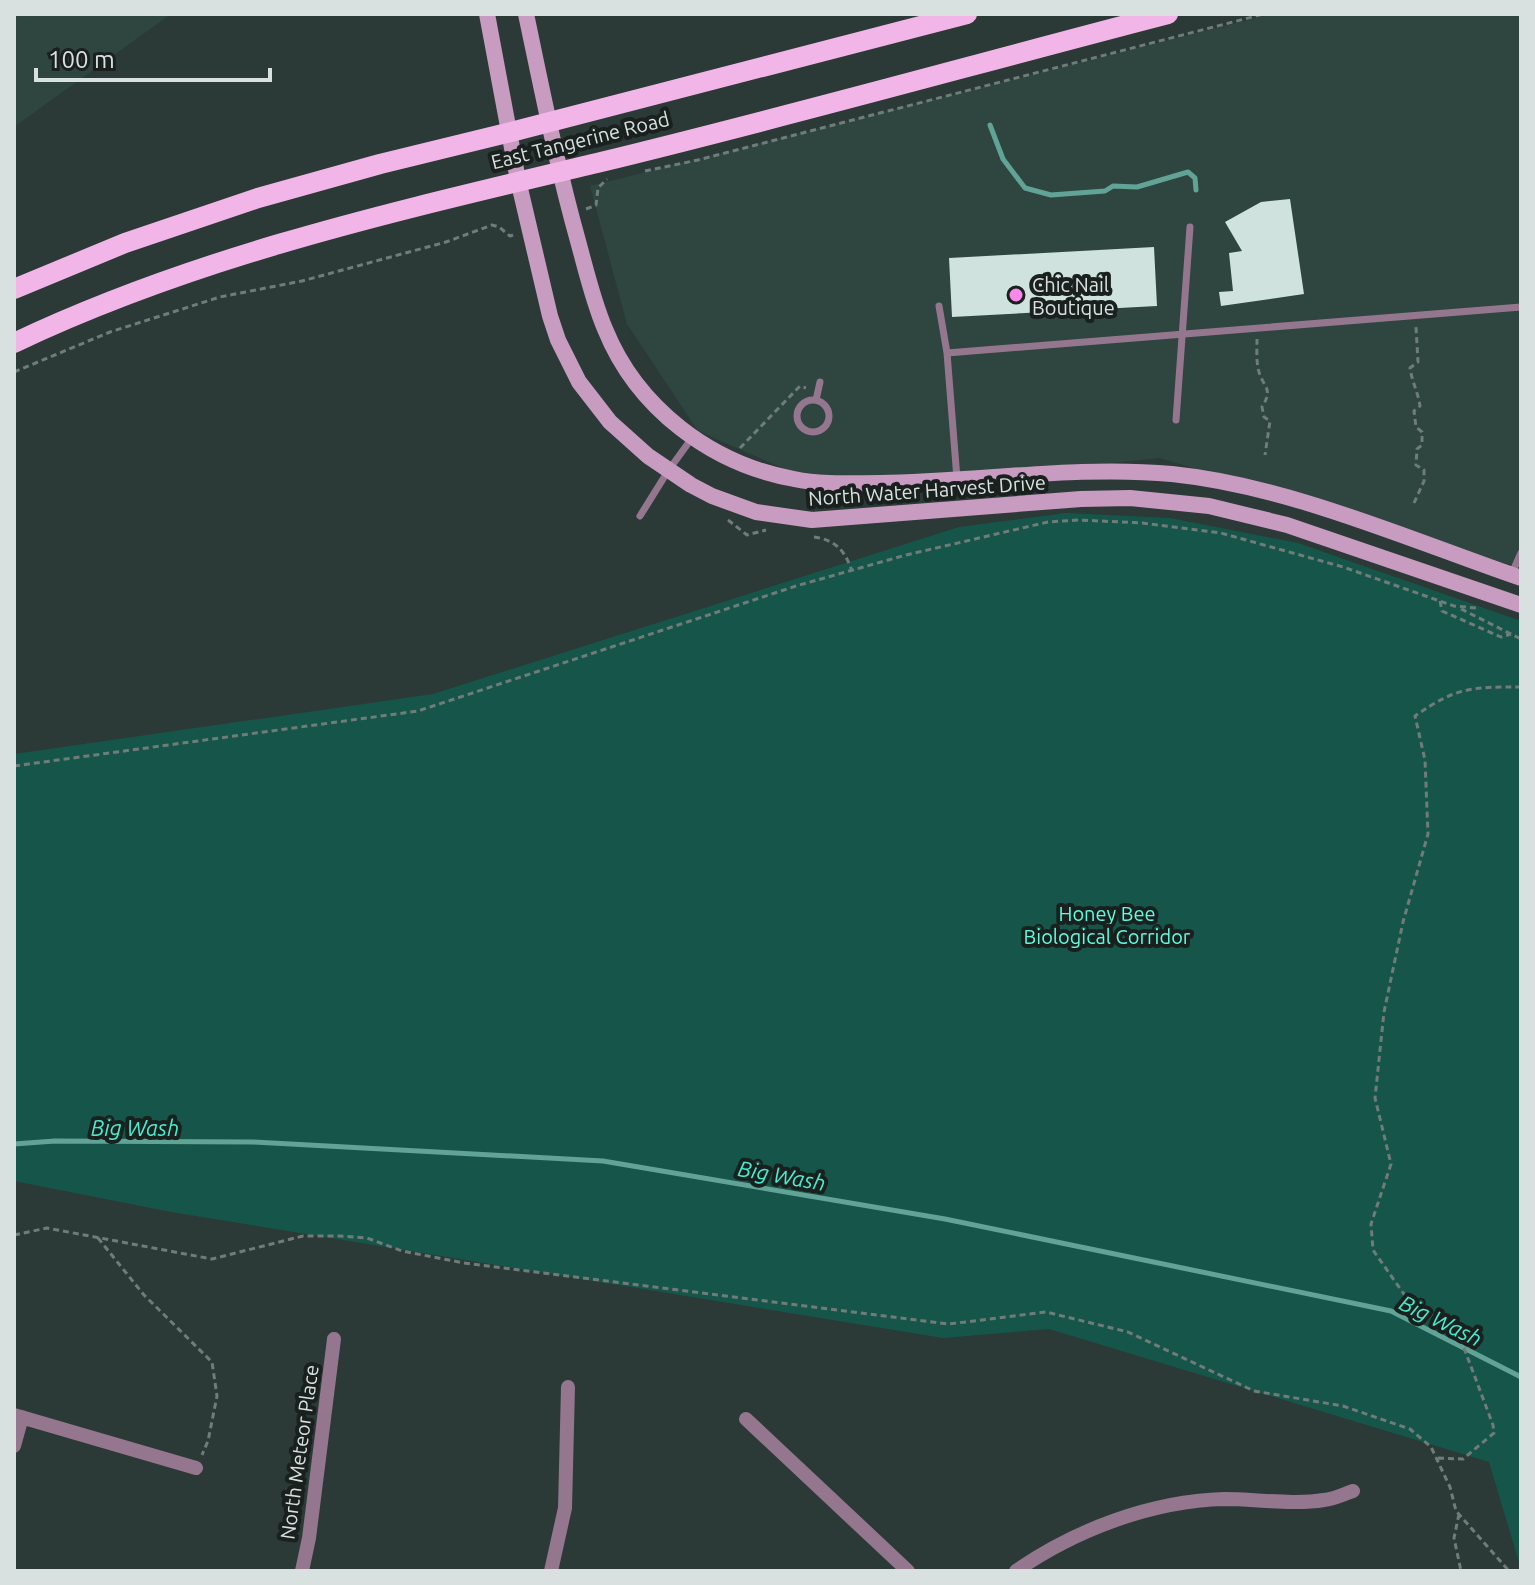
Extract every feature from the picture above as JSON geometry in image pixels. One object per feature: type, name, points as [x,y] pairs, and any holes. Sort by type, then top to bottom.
[{"type":"main road","name":"East Tangerine Road","points":[[14,289],[110,248],[208,213],[380,164],[967,14]]},
{"type":"main road","name":"East Tangerine Road","points":[[14,343],[78,314],[223,260],[402,209],[1168,14]]},
{"type":"street","name":"North Water Harvest Drive","points":[[487,14],[518,180],[558,340],[573,372],[610,422],[668,471],[701,491],[769,514],[812,520],[1081,499],[1130,498],[1209,506],[1287,525],[1521,605]]},
{"type":"street","name":"North Water Harvest Drive","points":[[526,14],[560,171],[595,305],[619,359],[650,401],[692,438],[728,459],[765,473],[805,481],[957,481],[1096,472],[1171,474],[1220,481],[1287,497],[1516,577]]},
{"type":"street","name":"North Meteor Place","points":[[302,1571],[309,1538],[334,1339]]},
{"type":"street","points":[[551,1571],[565,1508],[568,1387]]},
{"type":"street","points":[[14,1446],[18,1416],[196,1468]]},
{"type":"street","points":[[746,1419],[908,1571]]},
{"type":"street","points":[[1016,1571],[1097,1526],[1168,1506],[1221,1499],[1322,1501],[1353,1491]]},
{"type":"lane","points":[[1176,420],[1190,227]]},
{"type":"lane","points":[[939,306],[947,353],[957,481]]},
{"type":"lane","points":[[947,353],[1521,307]]},
{"type":"lane","points":[[818,391],[830,416],[824,429],[809,433],[798,424],[798,409],[818,391]]},
{"type":"lane","points":[[640,516],[692,438]]},
{"type":"lane","points":[[1516,577],[1521,553]]},
{"type":"path","points":[[638,172],[698,160],[1264,14]]},
{"type":"path","points":[[571,215],[596,205],[598,188],[612,176]]},
{"type":"path","points":[[14,372],[110,332],[236,293],[302,281],[446,242],[492,225],[510,236],[529,229]]},
{"type":"path","points":[[1414,503],[1424,481],[1424,470],[1416,465],[1422,432],[1416,427],[1414,411],[1420,406],[1410,368],[1418,362],[1416,316]]},
{"type":"path","points":[[1256,328],[1259,374],[1267,384],[1268,398],[1262,407],[1264,417],[1270,421],[1265,455]]},
{"type":"path","points":[[728,459],[800,386],[818,391]]},
{"type":"path","points":[[14,766],[418,711],[796,586],[990,534],[1048,522],[1126,522],[1221,533],[1343,567],[1457,607],[1521,639]]},
{"type":"path","points":[[1440,601],[1442,611],[1501,637],[1511,634]]},
{"type":"path","points":[[1457,607],[1484,609]]},
{"type":"path","points":[[1436,1458],[1463,1459],[1494,1433],[1455,1324],[1413,1307],[1373,1250],[1371,1224],[1391,1164],[1375,1098],[1384,1012],[1403,922],[1428,834],[1425,760],[1415,716],[1438,700],[1473,687],[1521,687]]},
{"type":"path","points":[[14,1235],[47,1228],[212,1259],[303,1236],[367,1238],[402,1251],[464,1263],[949,1324],[1046,1312],[1128,1332],[1254,1391],[1343,1406],[1410,1429],[1431,1447],[1459,1514],[1509,1571]]},
{"type":"path","points":[[98,1238],[144,1295],[212,1362],[217,1396],[208,1441],[196,1468]]},
{"type":"path","points":[[1459,1514],[1454,1538],[1461,1571]]},
{"type":"shaded area","points":[[14,14],[171,14],[14,127]]},
{"type":"shaded area","points":[[1272,14],[1521,14],[1521,568],[1160,458],[955,479],[796,474],[698,431],[627,324],[590,186]]},
{"type":"green space","name":"Honey Bee Biological Corridor","points":[[1066,513],[1170,518],[1298,543],[1521,621],[1521,1569],[1489,1462],[1049,1329],[943,1338],[171,1212],[14,1181],[14,754],[433,694],[959,527]]},
{"type":"building","points":[[1290,199],[1304,294],[1221,306],[1219,292],[1233,291],[1229,253],[1242,251],[1225,222],[1261,202]]},
{"type":"building","points":[[1154,247],[1157,306],[952,317],[949,258]]},
{"type":"waterway","points":[[990,125],[1003,159],[1025,188],[1051,195],[1105,191],[1113,186],[1137,187],[1188,172],[1195,178],[1196,190]]},
{"type":"waterway","name":"Big Wash","points":[[14,1144],[55,1141],[253,1142],[603,1161],[945,1219],[1391,1311],[1521,1377]]},
{"type":"place","name":"Chic Nail Boutique","points":[[1016,295]]}]
